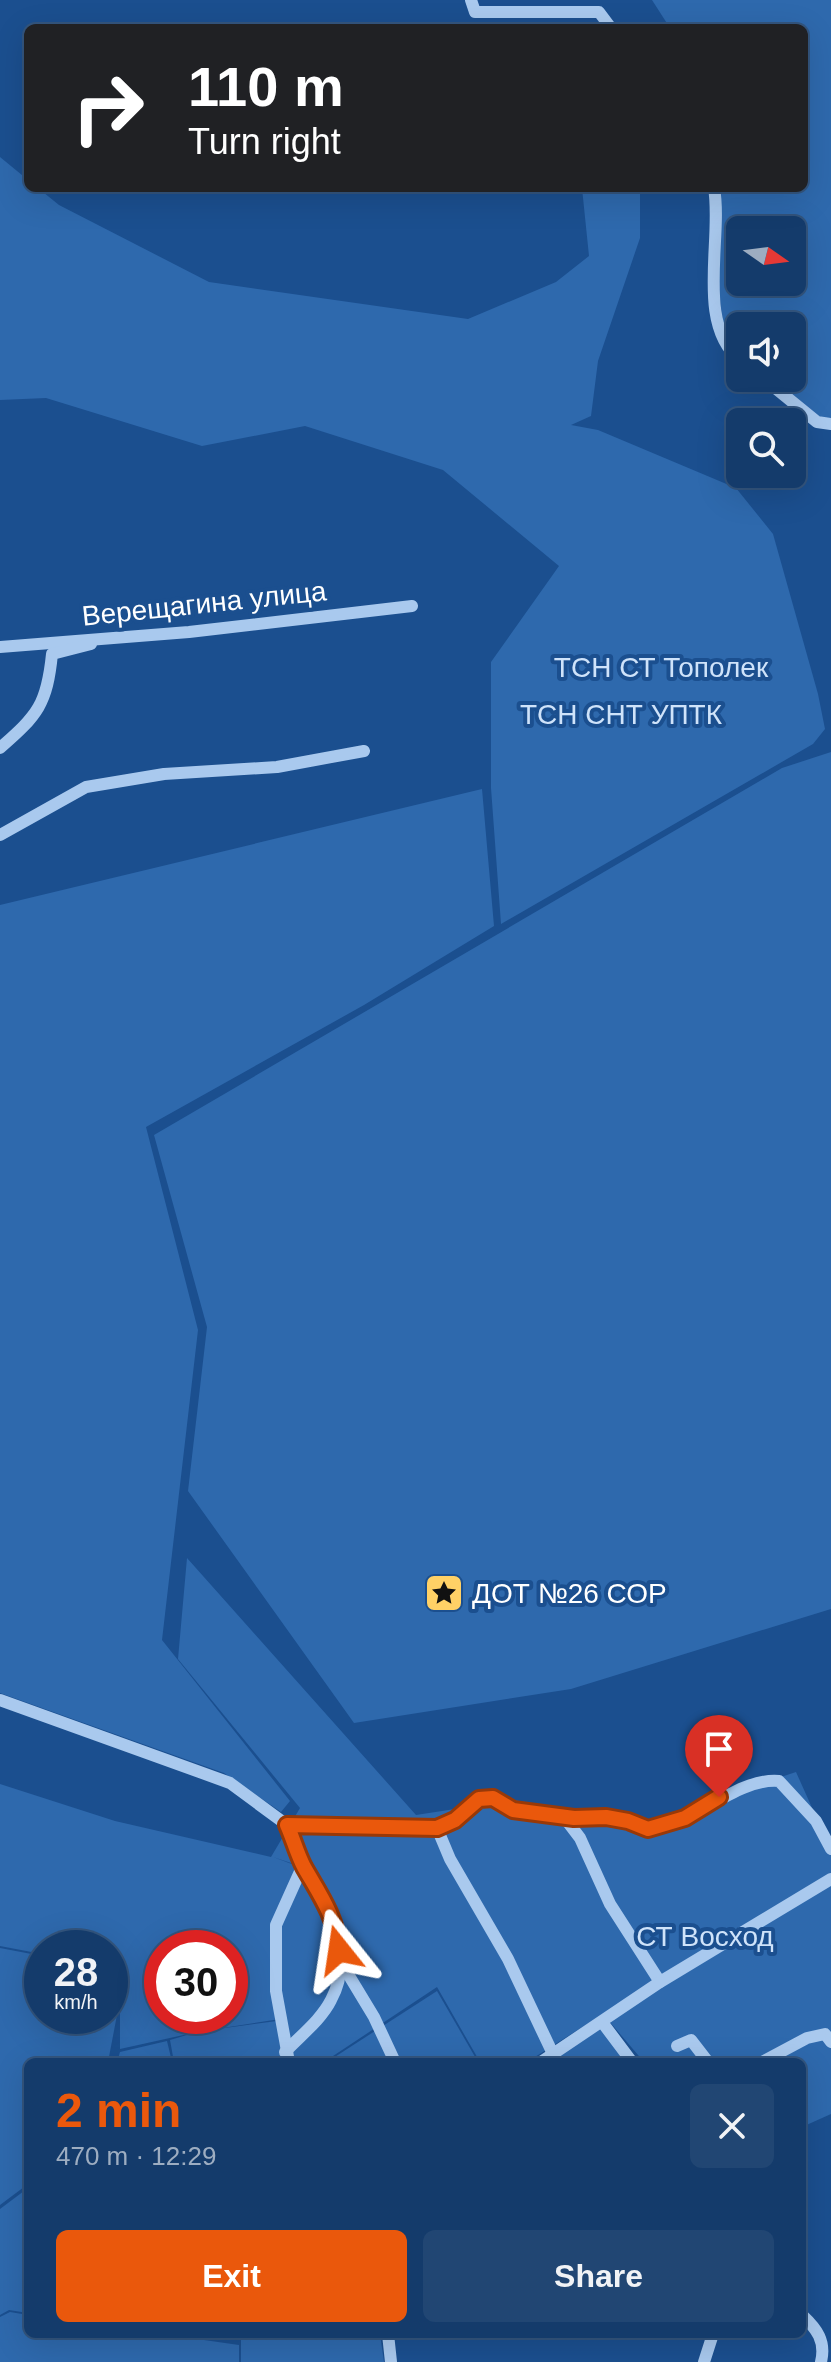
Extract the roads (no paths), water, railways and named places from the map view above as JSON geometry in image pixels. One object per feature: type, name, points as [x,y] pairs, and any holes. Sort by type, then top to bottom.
[{"type":"street","points":[[471,0],[475,12],[595,6],[608,24]]},
{"type":"street","points":[[714,192],[714,294],[717,321],[726,344]]},
{"type":"street","points":[[780,392],[817,422],[831,424]]},
{"type":"street","name":"Верещагина улица","points":[[0,647],[412,606]]},
{"type":"street","points":[[0,748],[42,704],[52,654],[127,636]]},
{"type":"street","points":[[0,835],[86,787],[164,774],[277,767],[364,751]]},
{"type":"street","points":[[0,1700],[230,1783],[287,1825],[303,1865],[322,1894],[337,1930],[342,1970],[333,1999],[287,2057]]},
{"type":"street","points":[[287,1825],[437,1828],[455,1820],[479,1799],[493,1798],[513,1810],[564,1817],[606,1817],[648,1829],[685,1818],[719,1797],[765,1779],[779,1781],[816,1821],[831,1849]]},
{"type":"street","points":[[564,1817],[580,1838],[610,1904],[660,1982]]},
{"type":"street","points":[[437,1828],[450,1859],[508,1959],[553,2054]]},
{"type":"street","points":[[287,2057],[276,1991],[276,1925],[303,1865]]},
{"type":"street","points":[[547,2058],[660,1982],[831,1879]]},
{"type":"street","points":[[342,1970],[348,1974],[374,2017],[393,2058]]},
{"type":"street","points":[[602,2022],[629,2058]]},
{"type":"street","points":[[770,2058],[807,2038],[825,2034],[831,2042]]},
{"type":"street","points":[[677,2046],[691,2040],[705,2058]]},
{"type":"street","points":[[806,2318],[818,2329],[823,2350],[821,2362]]},
{"type":"street","points":[[388,2338],[391,2362]]},
{"type":"street","points":[[704,2362],[712,2338]]},
{"type":"place","name":"ДОТ №26 СОР","points":[[444,1593]]},
{"type":"park label","name":"ТСН СТ Тополек","points":[[661,667]]},
{"type":"park label","name":"ТСН СНТ УПТК","points":[[621,714]]},
{"type":"park label","name":"СТ Восход","points":[[705,1936]]}]
